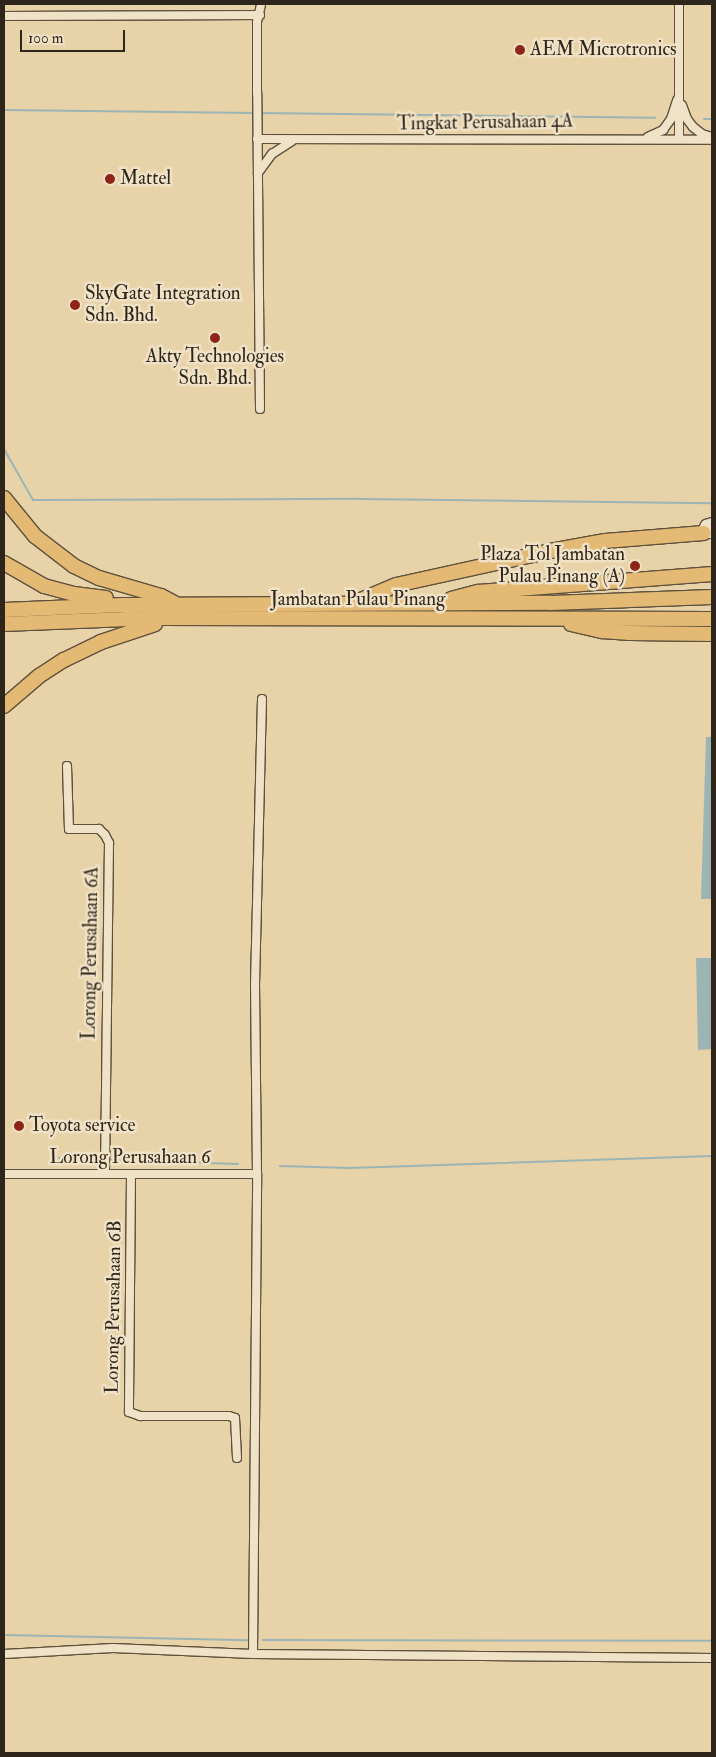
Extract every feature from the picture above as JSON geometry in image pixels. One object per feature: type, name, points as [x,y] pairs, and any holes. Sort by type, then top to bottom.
[{"type":"highway","points":[[5,500],[35,536],[74,566],[99,578],[161,596],[177,604]]},
{"type":"highway","points":[[351,604],[396,585],[550,551],[605,541],[709,530]]},
{"type":"highway","points":[[4,563],[44,586],[85,596],[111,598],[122,605]]},
{"type":"highway","name":"Jambatan Pulau Pinang","points":[[436,605],[478,592],[712,574]]},
{"type":"highway","name":"Jambatan Pulau Pinang","points":[[4,610],[177,604],[436,605],[712,597]]},
{"type":"highway","points":[[4,706],[47,670],[85,649],[126,632],[172,618]]},
{"type":"highway","name":"Jambatan Pulau Pinang","points":[[4,624],[172,618],[712,619]]},
{"type":"highway","points":[[546,618],[602,631],[712,634]]},
{"type":"street","points":[[260,409],[257,22],[261,4]]},
{"type":"street","points":[[679,139],[680,4]]},
{"type":"street","points":[[4,16],[260,14]]},
{"type":"street","points":[[679,93],[687,119],[702,134],[712,138]]},
{"type":"street","points":[[640,139],[653,136],[663,130],[671,119],[679,93]]},
{"type":"street","name":"Tingkat Perusahaan 4A","points":[[257,139],[712,138]]},
{"type":"street","points":[[257,174],[281,146],[291,140],[304,140]]},
{"type":"street","points":[[253,1654],[257,1174],[254,985],[262,699]]},
{"type":"street","name":"Lorong Perusahaan 6A","points":[[67,766],[69,829],[99,829],[109,843],[105,1174]]},
{"type":"street","name":"Lorong Perusahaan 6","points":[[4,1174],[257,1174]]},
{"type":"street","name":"Lorong Perusahaan 6B","points":[[131,1175],[129,1412],[140,1416],[230,1416],[235,1418],[237,1458]]},
{"type":"street","points":[[4,1654],[113,1648],[253,1654],[712,1658]]},
{"type":"water","points":[[706,737],[712,737],[712,899],[701,899]]},
{"type":"water","points":[[696,958],[712,958],[712,1049],[698,1050]]},
{"type":"waterway","points":[[4,110],[254,113]]},
{"type":"waterway","points":[[259,113],[655,118]]},
{"type":"waterway","points":[[704,119],[712,119]]},
{"type":"waterway","points":[[4,449],[33,500],[360,499],[712,503]]},
{"type":"waterway","points":[[280,1166],[350,1168],[712,1156]]},
{"type":"waterway","points":[[59,1158],[97,1160]]},
{"type":"waterway","points":[[111,1160],[238,1164]]},
{"type":"waterway","points":[[4,1635],[249,1640]]},
{"type":"waterway","points":[[263,1640],[712,1641]]},
{"type":"place","name":"AEM Microtronics","points":[[520,50]]},
{"type":"place","name":"Mattel","points":[[110,179]]},
{"type":"place","name":"SkyGate Integration Sdn. Bhd.","points":[[75,305]]},
{"type":"place","name":"Akty Technologies Sdn. Bhd.","points":[[215,338]]},
{"type":"place","name":"Plaza Tol Jambatan Pulau Pinang (A)","points":[[635,566]]},
{"type":"place","name":"Toyota service","points":[[19,1126]]}]
